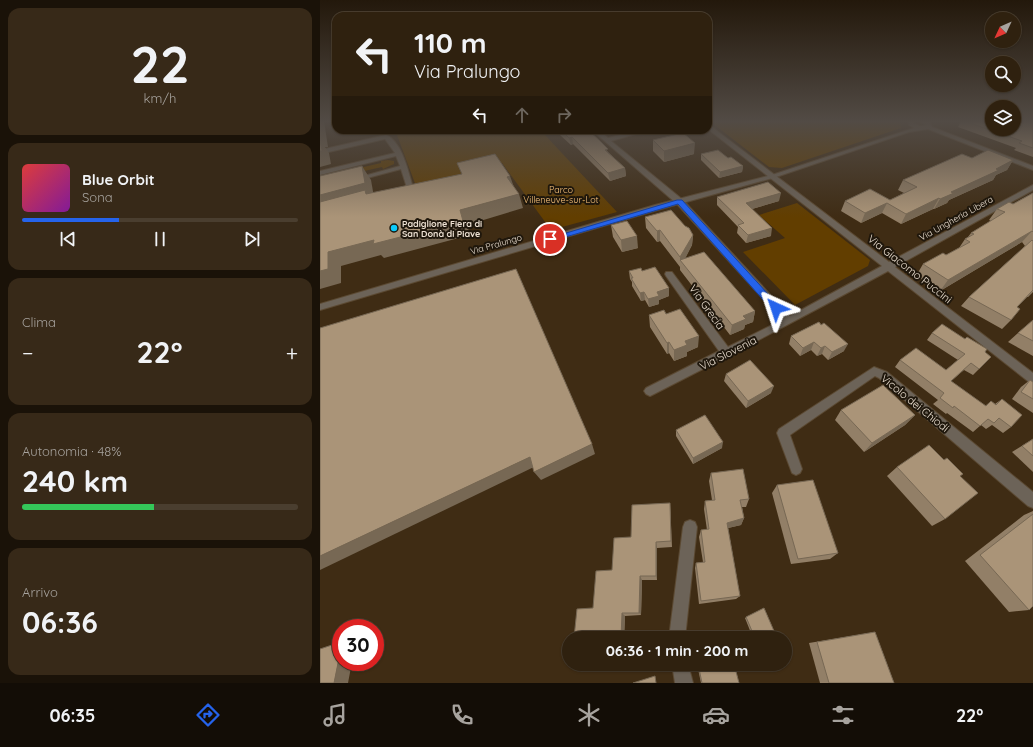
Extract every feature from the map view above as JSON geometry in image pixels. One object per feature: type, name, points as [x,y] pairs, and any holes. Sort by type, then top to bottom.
[{"type":"street","points":[[623,153],[680,202],[789,321]]},
{"type":"street","name":"Via Giacomo Puccini","points":[[743,153],[1033,379]]},
{"type":"street","name":"Via Pralungo","points":[[320,307],[490,256],[774,176],[828,160],[844,153]]},
{"type":"street","points":[[996,153],[1033,168]]},
{"type":"street","points":[[320,173],[398,154],[411,191]]},
{"type":"street","points":[[350,180],[403,167]]},
{"type":"street","name":"Via Ungheria Libera","points":[[889,266],[1033,187]]},
{"type":"street","name":"Via Slovenia","points":[[650,392],[789,321],[889,266]]},
{"type":"street","name":"Via Grecia","points":[[668,274],[726,354]]},
{"type":"street","name":"Vicolo dei Chiodi","points":[[796,469],[783,433],[874,371],[883,375],[1033,501]]},
{"type":"street","points":[[678,631],[690,527]]},
{"type":"street","points":[[681,671],[684,683]]},
{"type":"green space","name":"Parco Villeneuve-sur-Lot","points":[[404,153],[562,153],[617,212],[551,230],[502,163],[416,186]]},
{"type":"green space","points":[[751,153],[827,153],[782,168],[769,167]]},
{"type":"green space","points":[[381,161],[394,161],[394,164],[383,169],[382,167],[320,181],[320,177],[381,163]]},
{"type":"green space","points":[[797,203],[870,260],[868,266],[795,305],[743,252],[785,238],[759,215]]},
{"type":"building","points":[[588,153],[608,153],[625,168],[608,173]]},
{"type":"building","points":[[722,153],[728,158],[731,157],[743,166],[720,172],[701,154]]},
{"type":"building","points":[[982,153],[995,153],[1013,160],[996,169],[999,170],[951,192],[954,193],[940,199],[939,198],[906,214],[887,203],[865,213],[845,201],[870,189],[890,200],[917,187],[903,180],[962,154],[972,158]]},
{"type":"building","points":[[495,154],[510,176],[507,177],[519,194],[460,210],[463,221],[373,244],[374,240],[328,252],[328,269],[320,271],[320,202],[365,190],[366,194],[462,174],[457,163]]},
{"type":"building","points":[[362,166],[365,183],[320,195],[320,176]]},
{"type":"building","points":[[768,182],[781,193],[746,203],[772,228],[748,235],[738,225],[744,223],[717,197]]},
{"type":"building","points":[[1033,193],[1033,232],[1032,231],[948,280],[923,264],[943,253],[946,255],[970,242],[965,239],[974,234],[971,233],[1005,212],[997,209],[1009,202],[1013,204]]},
{"type":"building","points":[[671,210],[685,226],[689,228],[693,235],[680,257],[660,230],[657,231],[645,217]]},
{"type":"building","points":[[627,221],[637,236],[621,240],[611,225]]},
{"type":"building","points":[[1032,240],[1033,290],[1017,307],[1020,309],[1011,320],[969,297]]},
{"type":"building","points":[[704,252],[755,311],[743,316],[746,319],[732,325],[680,260]]},
{"type":"building","points":[[655,267],[669,288],[657,292],[659,296],[648,299],[644,292],[640,293],[631,278],[633,278],[629,271],[641,268],[642,271]]},
{"type":"building","points":[[516,269],[592,444],[534,472],[530,457],[320,556],[320,328]]},
{"type":"building","points":[[680,309],[699,336],[685,341],[687,345],[674,350],[669,342],[667,343],[649,315],[664,310],[666,314]]},
{"type":"building","points":[[1033,320],[1033,341],[1018,333]]},
{"type":"building","points":[[819,322],[821,325],[824,323],[848,344],[832,352],[825,346],[821,348],[814,342],[803,348],[791,336]]},
{"type":"building","points":[[942,324],[965,339],[967,337],[987,349],[985,352],[991,357],[979,369],[971,363],[951,381],[986,406],[991,401],[996,405],[1002,399],[1022,415],[1011,427],[999,418],[994,423],[988,419],[980,426],[954,406],[953,408],[940,398],[944,393],[900,360],[916,348],[946,370],[965,354],[932,333]]},
{"type":"building","points":[[750,360],[774,386],[748,401],[726,374]]},
{"type":"building","points":[[1030,380],[1033,382],[1033,399],[1021,392]]},
{"type":"building","points":[[883,385],[915,415],[872,443],[841,410]]},
{"type":"building","points":[[705,415],[723,442],[693,458],[676,430]]},
{"type":"building","points":[[1033,439],[1033,456],[1022,446]]},
{"type":"building","points":[[929,445],[944,460],[947,458],[963,474],[960,476],[978,493],[945,519],[897,467]]},
{"type":"building","points":[[743,469],[749,499],[740,500],[744,518],[727,523],[740,596],[701,601],[696,563],[705,562],[701,530],[709,529],[705,501],[715,500],[711,473]]},
{"type":"building","points":[[813,480],[838,553],[798,559],[777,485]]},
{"type":"building","points":[[670,503],[671,541],[656,542],[656,576],[640,576],[639,613],[622,613],[621,631],[575,631],[577,609],[593,608],[596,571],[612,570],[614,538],[631,537],[632,505]]},
{"type":"building","points":[[1033,514],[1033,606],[1029,610],[980,555]]},
{"type":"building","points":[[764,608],[774,631],[752,631],[746,617]]},
{"type":"building","points":[[875,632],[894,683],[829,683],[817,642]]},
{"type":"building","points":[[332,645],[332,671],[336,671],[334,683],[320,683],[320,649]]},
{"type":"building","points":[[699,671],[736,671],[739,683],[702,683]]},
{"type":"building","points":[[655,676],[656,683],[633,683]]},
{"type":"place","name":"Padiglione Fiera di San Donà di Piave","points":[[394,228]]},
{"type":"route","points":[[550,239],[658,207],[680,202],[776,308]]}]
